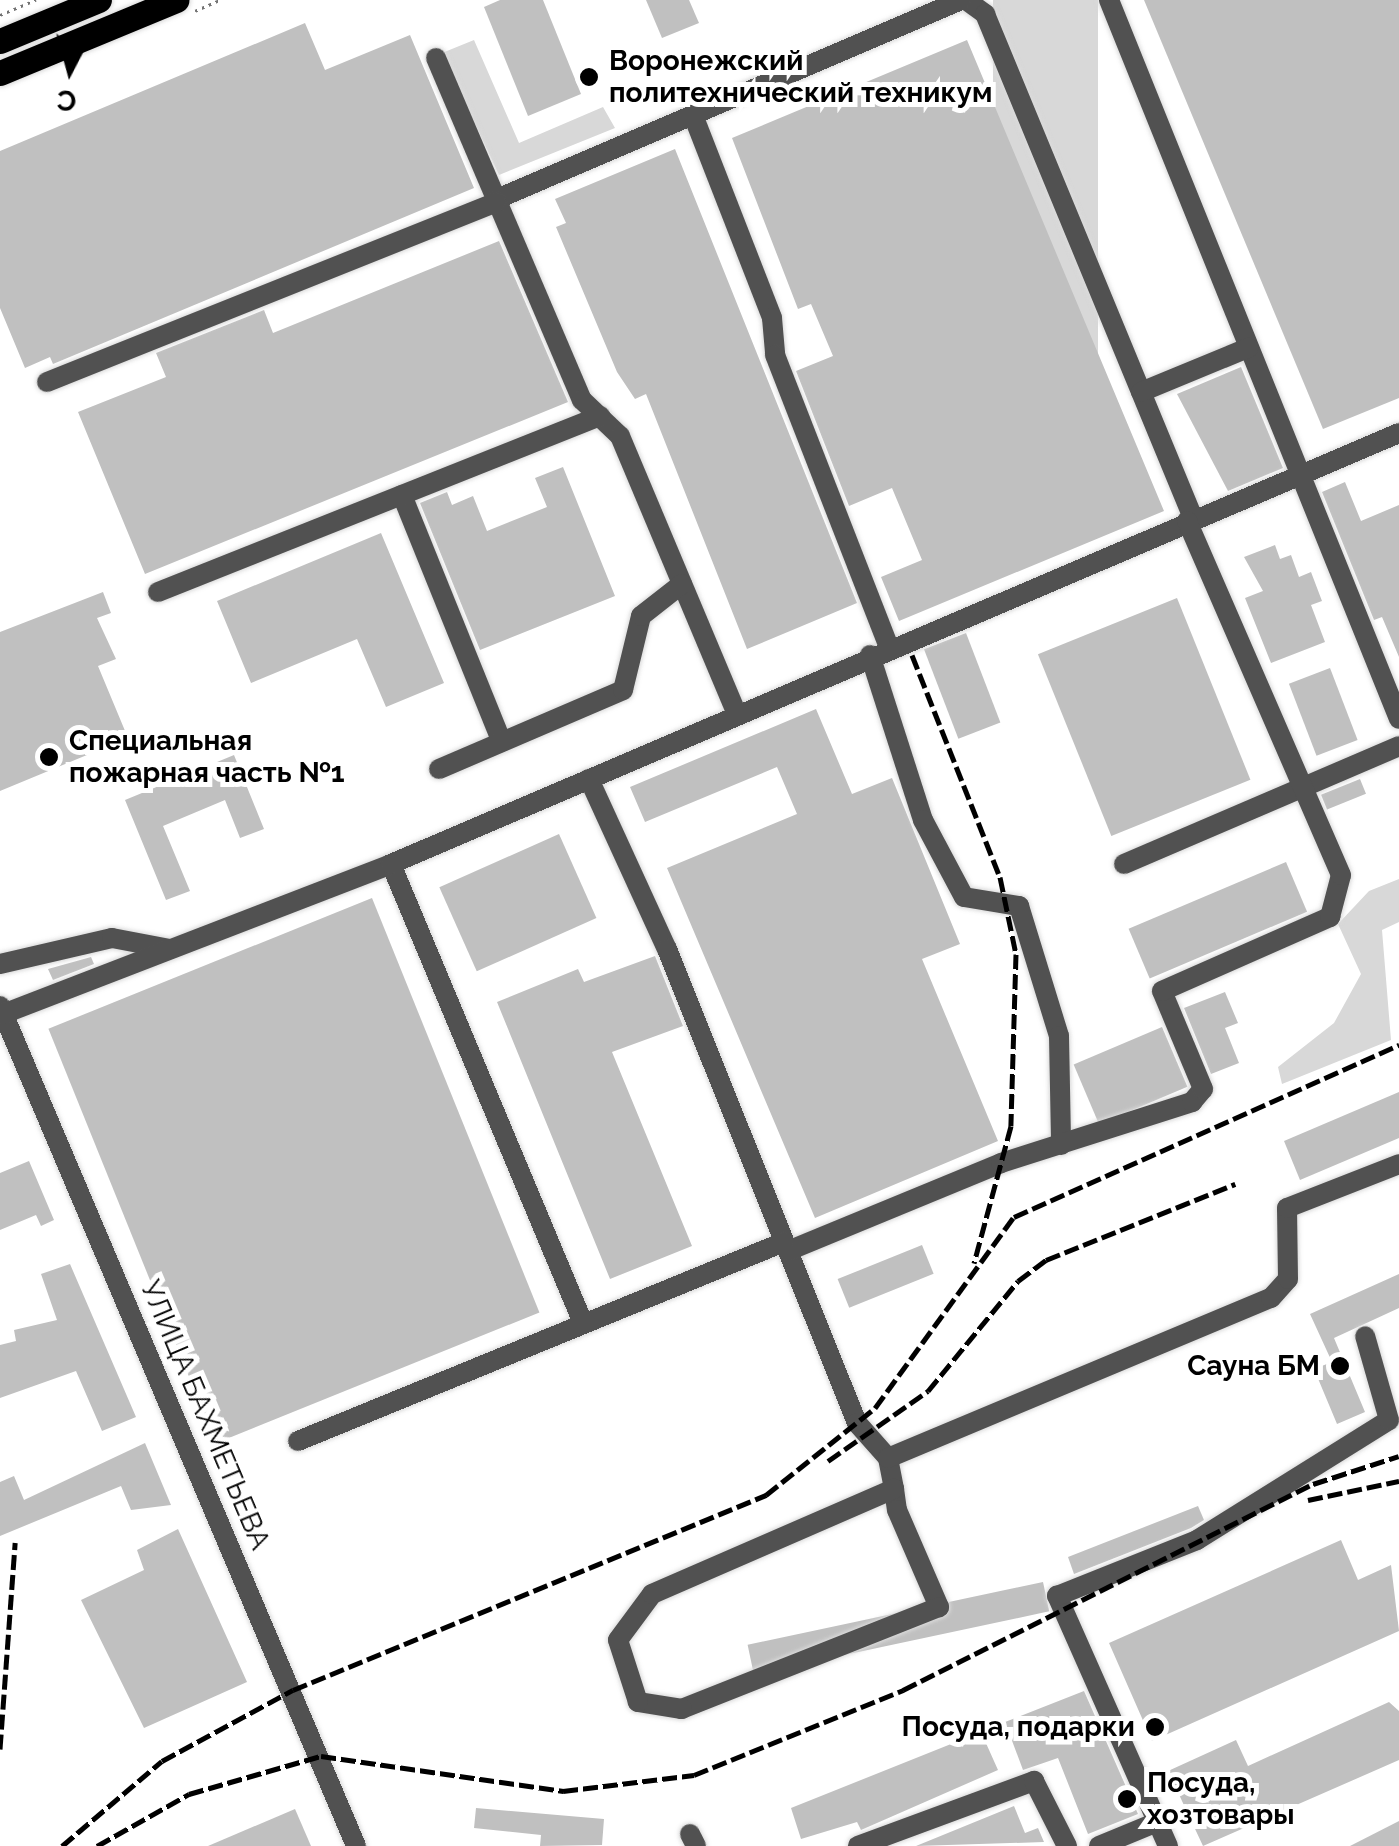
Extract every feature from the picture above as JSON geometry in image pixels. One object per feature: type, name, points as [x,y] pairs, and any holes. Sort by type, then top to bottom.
[{"type":"main road","points":[[0,41],[99,0]]},
{"type":"main road","points":[[0,73],[176,0]]},
{"type":"street","points":[[47,382],[496,201],[964,0],[986,14],[1190,520],[1341,875],[1330,916],[1162,990],[1203,1089],[1192,1102],[1061,1145],[786,1247],[583,1324],[298,1441]]},
{"type":"street","points":[[1109,0],[1399,719]]},
{"type":"street","points":[[436,58],[582,400],[620,436],[737,714]]},
{"type":"street","points":[[694,115],[772,318],[775,355],[880,651],[923,820],[964,897],[1019,906],[1059,1036],[1061,1145]]},
{"type":"street","points":[[1141,392],[1248,348]]},
{"type":"street","points":[[158,592],[600,416]]},
{"type":"street","points":[[2,1010],[391,864],[880,651],[1399,433]]},
{"type":"street","points":[[402,495],[502,742]]},
{"type":"street","points":[[439,770],[624,690],[641,616],[682,584]]},
{"type":"street","points":[[1124,864],[1399,746]]},
{"type":"street","points":[[589,779],[857,1423],[888,1458],[894,1489],[939,1607],[682,1708],[638,1702],[618,1640],[652,1594],[894,1489]]},
{"type":"street","points":[[391,864],[583,1324]]},
{"type":"street","points":[[0,964],[112,938],[172,949]]},
{"type":"street","name":"УЛИЦА БАХМЕТЬЕВА","points":[[2,1010],[356,1846]]},
{"type":"street","points":[[888,1458],[1271,1298],[1288,1279],[1287,1208],[1399,1164]]},
{"type":"street","points":[[1168,1846],[1058,1596],[1197,1540],[1389,1420],[1365,1336]]},
{"type":"street","points":[[858,1846],[1034,1782],[1067,1846]]},
{"type":"street","points":[[1099,1846],[1157,1822]]},
{"type":"path","points":[[0,15],[36,0]]},
{"type":"shaded area","points":[[993,0],[1098,0],[1098,412],[993,412]]},
{"type":"shaded area","points":[[474,40],[519,143],[603,107],[615,128],[499,175],[442,53]]},
{"type":"shaded area","points":[[1399,879],[1399,922],[1382,930],[1391,1040],[1282,1084],[1278,1067],[1334,1023],[1361,974],[1338,924],[1369,891]]},
{"type":"building","points":[[500,0],[543,0],[581,94],[528,116],[484,7]]},
{"type":"building","points":[[646,0],[689,0],[699,23],[662,38]]},
{"type":"building","points":[[1144,0],[1399,0],[1399,398],[1323,429]]},
{"type":"building","points":[[305,23],[325,70],[410,35],[474,188],[53,364],[50,357],[25,368],[0,308],[0,151]]},
{"type":"building","points":[[967,40],[1164,511],[899,621],[881,577],[922,560],[892,488],[849,506],[796,371],[833,356],[811,304],[798,309],[732,138]]},
{"type":"building","points":[[675,149],[857,603],[747,649],[646,394],[635,399],[617,372],[556,227],[566,223],[555,199]]},
{"type":"building","points":[[499,241],[568,402],[145,574],[78,412],[166,377],[156,353],[264,310],[273,333]]},
{"type":"building","points":[[1241,367],[1283,468],[1228,491],[1177,394]]},
{"type":"building","points":[[563,467],[615,596],[480,650],[420,503],[447,492],[452,505],[473,496],[487,531],[547,507],[535,478]]},
{"type":"building","points":[[1345,482],[1361,521],[1399,505],[1399,657],[1382,617],[1374,620],[1322,492]]},
{"type":"building","points":[[381,533],[444,683],[386,707],[357,639],[251,683],[217,601]]},
{"type":"building","points":[[1275,545],[1280,559],[1291,555],[1299,577],[1311,572],[1322,601],[1311,605],[1325,642],[1271,663],[1245,598],[1263,591],[1244,557]]},
{"type":"building","points":[[103,592],[111,613],[97,618],[116,659],[98,666],[128,738],[0,791],[0,632]]},
{"type":"building","points":[[1177,598],[1250,780],[1111,836],[1038,654]]},
{"type":"building","points":[[966,633],[1000,723],[958,739],[924,649]]},
{"type":"building","points":[[1330,668],[1358,740],[1317,756],[1289,684]]},
{"type":"building","points":[[816,709],[852,794],[892,778],[960,944],[922,959],[998,1141],[815,1218],[667,868],[797,814],[777,767],[645,822],[630,787]]},
{"type":"building","points":[[234,755],[264,829],[240,838],[225,800],[163,826],[190,891],[166,900],[125,800]]},
{"type":"building","points":[[1360,779],[1366,794],[1327,810],[1321,795]]},
{"type":"building","points":[[559,834],[596,918],[477,971],[439,887]]},
{"type":"building","points":[[1286,862],[1307,912],[1150,979],[1129,929]]},
{"type":"building","points":[[372,898],[539,1312],[216,1443],[48,1029]]},
{"type":"building","points":[[655,956],[683,1026],[612,1052],[692,1246],[610,1279],[497,1002],[578,969],[584,982]]},
{"type":"building","points":[[91,957],[94,964],[53,980],[48,969]]},
{"type":"building","points":[[1225,992],[1238,1023],[1225,1028],[1239,1063],[1211,1074],[1184,1008]]},
{"type":"building","points":[[1162,1027],[1187,1087],[1099,1124],[1074,1065]]},
{"type":"building","points":[[1399,1092],[1399,1138],[1300,1180],[1284,1141]]},
{"type":"building","points":[[29,1161],[54,1220],[41,1226],[36,1215],[0,1230],[0,1173]]},
{"type":"building","points":[[922,1245],[934,1274],[849,1308],[838,1279]]},
{"type":"building","points":[[70,1264],[136,1417],[102,1431],[76,1371],[0,1398],[0,1345],[16,1341],[14,1330],[57,1320],[41,1274]]},
{"type":"building","points":[[1399,1274],[1399,1308],[1334,1338],[1365,1412],[1337,1424],[1314,1369],[1332,1362],[1310,1314]]},
{"type":"building","points":[[145,1443],[171,1505],[131,1510],[121,1486],[0,1536],[0,1482],[14,1476],[24,1500]]},
{"type":"building","points":[[1198,1506],[1204,1520],[1191,1528],[1074,1574],[1068,1557]]},
{"type":"building","points":[[178,1529],[247,1682],[144,1728],[81,1600],[144,1570],[137,1550]]},
{"type":"building","points":[[1341,1540],[1358,1580],[1391,1565],[1399,1631],[1152,1741],[1109,1643]]},
{"type":"building","points":[[1043,1582],[1049,1611],[754,1674],[748,1645]]},
{"type":"building","points":[[1084,1691],[1138,1814],[1088,1834],[1058,1758],[1023,1770],[1005,1722]]},
{"type":"building","points":[[1389,1702],[1399,1711],[1399,1760],[1203,1846],[1168,1771],[1236,1740],[1248,1766]]},
{"type":"building","points":[[981,1732],[998,1770],[861,1830],[857,1822],[801,1839],[791,1808]]},
{"type":"building","points":[[1014,1806],[1025,1833],[1038,1828],[1044,1842],[916,1846]]},
{"type":"building","points":[[476,1808],[604,1819],[602,1845],[540,1846],[541,1835],[474,1828]]},
{"type":"building","points":[[295,1809],[311,1846],[208,1846]]},
{"type":"building","points":[[1399,1821],[1399,1846],[1350,1846]]},
{"type":"railway","points":[[912,655],[1000,877],[1016,954],[1011,1126],[974,1263]]},
{"type":"railway","points":[[62,1846],[162,1761],[293,1690],[766,1495],[875,1408],[1014,1217],[1399,1045]]},
{"type":"railway","points":[[828,1461],[928,1391],[1018,1281],[1046,1260],[1235,1184]]},
{"type":"railway","points":[[97,1846],[189,1794],[321,1756],[563,1791],[694,1775],[903,1690],[1313,1484],[1399,1456]]},
{"type":"railway","points":[[1308,1500],[1399,1481]]},
{"type":"railway","points":[[0,1749],[15,1543]]},
{"type":"place","name":"Воронежский политехнический техникум","points":[[589,77]]},
{"type":"place","name":"Специальная пожарная часть №1","points":[[49,757]]},
{"type":"place","name":"Сауна БМ","points":[[1340,1366]]},
{"type":"place","name":"Посуда, подарки","points":[[1155,1727]]},
{"type":"place","name":"Посуда, хозтовары","points":[[1127,1799]]}]
